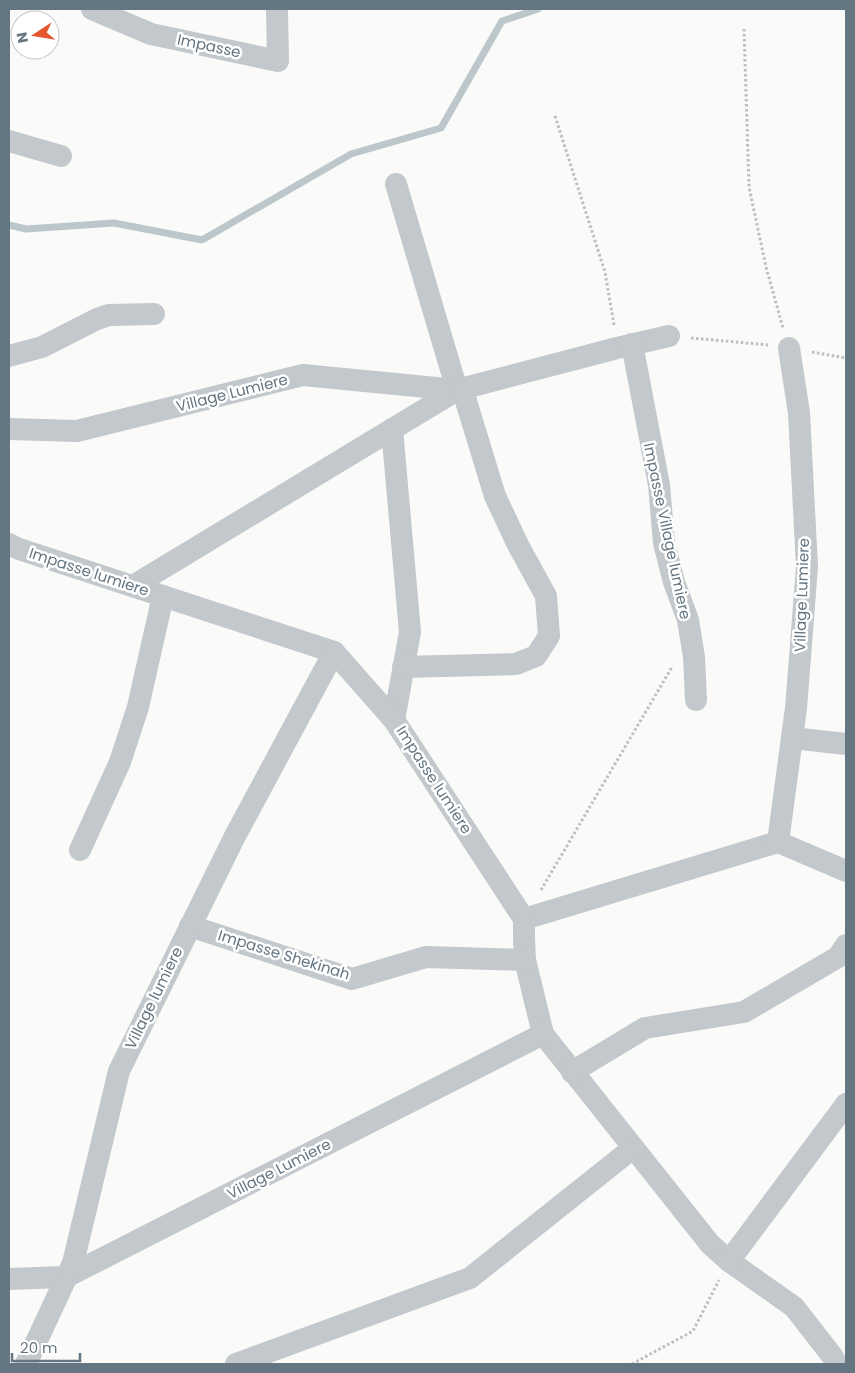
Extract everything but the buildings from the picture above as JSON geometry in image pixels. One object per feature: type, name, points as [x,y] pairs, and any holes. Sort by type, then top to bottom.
[{"type":"street","name":"Impasse","points":[[92,9],[152,34],[278,60],[277,9]]},
{"type":"street","points":[[9,141],[61,156]]},
{"type":"street","points":[[396,184],[459,389],[495,496],[518,545],[546,596],[549,636],[536,656],[516,664],[404,667]]},
{"type":"street","points":[[9,356],[42,346],[109,315],[154,314]]},
{"type":"street","name":"Village Lumiere","points":[[133,586],[459,389],[669,336]]},
{"type":"street","points":[[625,346],[660,485],[664,543],[674,582],[688,620],[694,657],[696,700]]},
{"type":"street","name":"Village Lumiere","points":[[778,842],[796,708],[807,567],[799,413],[788,348]]},
{"type":"street","name":"Village Lumiere","points":[[9,429],[77,431],[303,375],[459,389]]},
{"type":"street","points":[[392,429],[410,632],[394,720]]},
{"type":"street","name":"Impasse lumiere","points":[[9,544],[19,549],[334,652],[394,720],[524,919]]},
{"type":"street","points":[[80,850],[120,762],[138,707],[163,596]]},
{"type":"street","name":"Village lumiere","points":[[26,1364],[73,1264],[119,1071],[235,836],[334,652]]},
{"type":"street","points":[[792,738],[846,744]]},
{"type":"street","points":[[831,1362],[794,1307],[728,1261],[710,1244],[543,1034],[525,960],[524,919],[778,842],[846,871]]},
{"type":"street","name":"Impasse Shekinah","points":[[190,926],[352,979],[426,957],[525,960]]},
{"type":"street","points":[[572,1072],[645,1028],[744,1012],[838,957],[846,946]]},
{"type":"street","name":"Village Lumiere","points":[[9,1280],[66,1277],[543,1034]]},
{"type":"street","points":[[728,1261],[846,1104]]},
{"type":"street","points":[[236,1364],[470,1278],[633,1148]]},
{"type":"path","points":[[744,29],[749,187],[766,267],[788,348]]},
{"type":"path","points":[[555,116],[606,272],[625,346]]},
{"type":"path","points":[[669,336],[788,348],[846,358]]},
{"type":"path","points":[[524,919],[676,661]]},
{"type":"path","points":[[632,1364],[693,1332],[728,1261]]},
{"type":"waterway","points":[[9,225],[26,229],[114,223],[202,240],[351,154],[441,128],[502,21],[538,9]]}]
